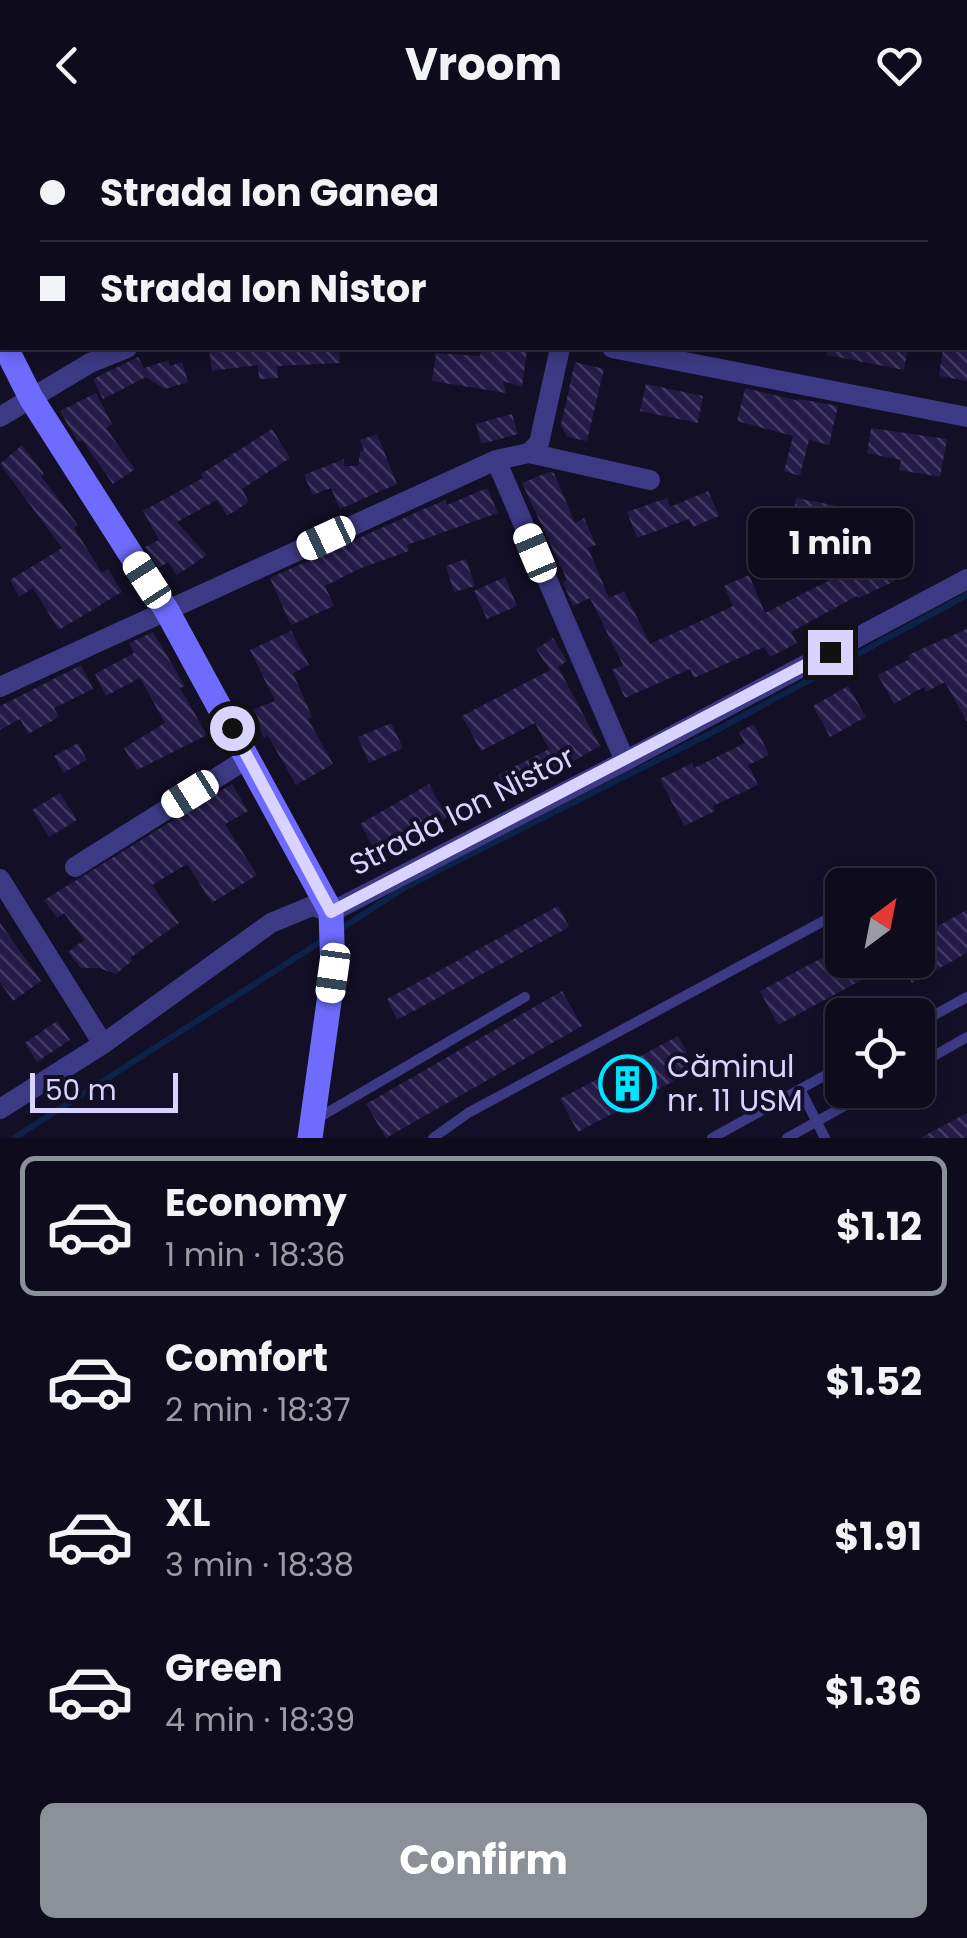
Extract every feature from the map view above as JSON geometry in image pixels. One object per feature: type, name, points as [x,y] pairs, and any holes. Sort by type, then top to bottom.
[{"type":"street","points":[[7,350],[31,398],[167,611],[331,912],[333,973],[311,1130]]},
{"type":"street","points":[[0,417],[90,363],[122,350]]},
{"type":"street","points":[[529,452],[538,443],[560,350]]},
{"type":"street","points":[[622,350],[967,417]]},
{"type":"street","points":[[0,687],[496,460],[529,452],[650,480]]},
{"type":"street","points":[[496,460],[625,761]]},
{"type":"street","name":"Strada Ion Nistor","points":[[1,1107],[103,1044],[271,922],[312,906],[331,912],[967,579]]},
{"type":"street","points":[[75,867],[248,758]]},
{"type":"street","points":[[0,878],[103,1044]]},
{"type":"lane","points":[[433,1138],[468,1113],[825,920]]},
{"type":"lane","points":[[311,1130],[525,996]]},
{"type":"lane","points":[[935,1015],[967,997]]},
{"type":"lane","points":[[935,1055],[967,1037]]},
{"type":"lane","points":[[712,1138],[825,1075]]},
{"type":"lane","points":[[800,1089],[825,1138]]},
{"type":"lane","points":[[787,1138],[842,1108]]},
{"type":"building","points":[[209,350],[339,350],[340,363],[277,366],[278,378],[259,379],[258,365],[212,371]]},
{"type":"building","points":[[482,350],[527,351],[522,387],[503,381],[506,393],[432,381],[436,353],[480,356]]},
{"type":"building","points":[[828,350],[908,350],[904,370],[827,355]]},
{"type":"building","points":[[943,350],[967,350],[967,381],[939,376]]},
{"type":"building","points":[[138,357],[144,368],[168,360],[170,366],[182,362],[188,382],[165,389],[146,377],[103,399],[93,379]]},
{"type":"building","points":[[575,362],[604,369],[587,441],[567,437],[561,425]]},
{"type":"building","points":[[646,384],[703,396],[698,423],[640,411]]},
{"type":"building","points":[[745,388],[838,406],[829,445],[809,440],[800,476],[784,471],[793,436],[737,421]]},
{"type":"building","points":[[96,393],[112,424],[106,428],[135,469],[113,484],[82,440],[78,442],[60,411]]},
{"type":"building","points":[[512,414],[518,434],[481,444],[476,424]]},
{"type":"building","points":[[871,428],[947,439],[940,477],[899,470],[901,460],[867,453]]},
{"type":"building","points":[[272,429],[290,458],[242,489],[249,502],[227,516],[217,500],[177,522],[207,555],[177,575],[168,562],[159,568],[145,547],[159,540],[143,511],[203,478],[201,474]]},
{"type":"building","points":[[377,434],[397,484],[340,509],[331,488],[313,495],[304,475],[344,459],[344,466],[358,466],[360,452],[364,450],[360,440]]},
{"type":"building","points":[[22,445],[78,525],[74,528],[102,573],[108,569],[122,592],[59,630],[33,588],[19,597],[10,580],[62,548],[0,464]]},
{"type":"building","points":[[554,473],[575,523],[584,518],[596,545],[588,548],[609,598],[624,591],[650,644],[733,606],[724,586],[749,575],[765,613],[861,564],[857,555],[877,545],[895,581],[857,596],[791,632],[797,643],[770,657],[764,647],[694,678],[690,669],[625,698],[612,670],[623,665],[590,598],[573,606],[563,582],[567,580],[522,483]]},
{"type":"building","points":[[487,488],[498,513],[407,545],[409,551],[325,586],[334,606],[291,625],[270,578],[445,500],[447,505]]},
{"type":"building","points":[[708,491],[719,516],[693,527],[689,519],[637,538],[627,512],[667,498],[670,507]]},
{"type":"building","points":[[796,498],[848,508],[843,533],[792,523]]},
{"type":"building","points":[[466,559],[475,586],[454,592],[446,566]]},
{"type":"building","points":[[505,577],[517,606],[487,619],[474,591]]},
{"type":"building","points":[[967,629],[967,722],[945,682],[926,692],[924,687],[894,704],[878,675],[910,659],[908,655]]},
{"type":"building","points":[[291,631],[309,665],[293,673],[312,717],[308,719],[333,764],[296,785],[268,736],[264,738],[252,710],[275,701],[250,650]]},
{"type":"building","points":[[153,632],[185,686],[180,688],[207,735],[137,770],[124,748],[165,723],[140,678],[106,696],[95,674],[134,653],[129,643]]},
{"type":"building","points":[[553,638],[567,661],[558,667],[600,746],[510,797],[498,775],[549,749],[535,723],[481,751],[462,716],[550,670],[536,649]]},
{"type":"building","points":[[81,665],[93,689],[54,708],[59,717],[28,734],[20,719],[0,730],[0,706]]},
{"type":"building","points":[[848,686],[866,717],[830,737],[813,706]]},
{"type":"building","points":[[391,723],[403,748],[369,763],[358,737]]},
{"type":"building","points":[[754,724],[769,755],[748,765],[758,785],[713,806],[715,811],[684,826],[660,779],[692,763],[694,768],[745,743],[739,732]]},
{"type":"building","points":[[78,743],[87,760],[63,773],[54,756]]},
{"type":"building","points":[[232,784],[248,811],[225,824],[257,875],[212,903],[187,864],[152,885],[179,923],[130,958],[132,961],[116,974],[99,968],[81,968],[68,952],[84,940],[64,913],[57,918],[44,900]]},
{"type":"building","points":[[429,784],[447,818],[379,857],[360,824]]},
{"type":"building","points":[[60,793],[77,820],[49,837],[32,810]]},
{"type":"building","points":[[558,906],[569,927],[397,1020],[387,999]]},
{"type":"building","points":[[967,910],[967,953],[935,970],[935,928]]},
{"type":"building","points":[[0,923],[41,981],[13,1001],[0,982]]},
{"type":"building","points":[[825,956],[825,978],[865,978],[778,1025],[760,991]]},
{"type":"building","points":[[562,991],[582,1026],[386,1138],[366,1104]]},
{"type":"building","points":[[57,1021],[70,1040],[37,1062],[25,1043]]},
{"type":"building","name":"Căminul nr. 11 USM","points":[[678,1036],[696,1069],[578,1132],[560,1099]]},
{"type":"building","points":[[967,1113],[967,1138],[920,1138]]},
{"type":"waterway","points":[[339,930],[404,888],[713,732],[967,595]]},
{"type":"waterway","points":[[14,1138],[325,939]]},
{"type":"place","name":"Căminul nr. 11 USM","points":[[628,1084]]},
{"type":"route","points":[[232,728],[331,912],[830,652]]}]
